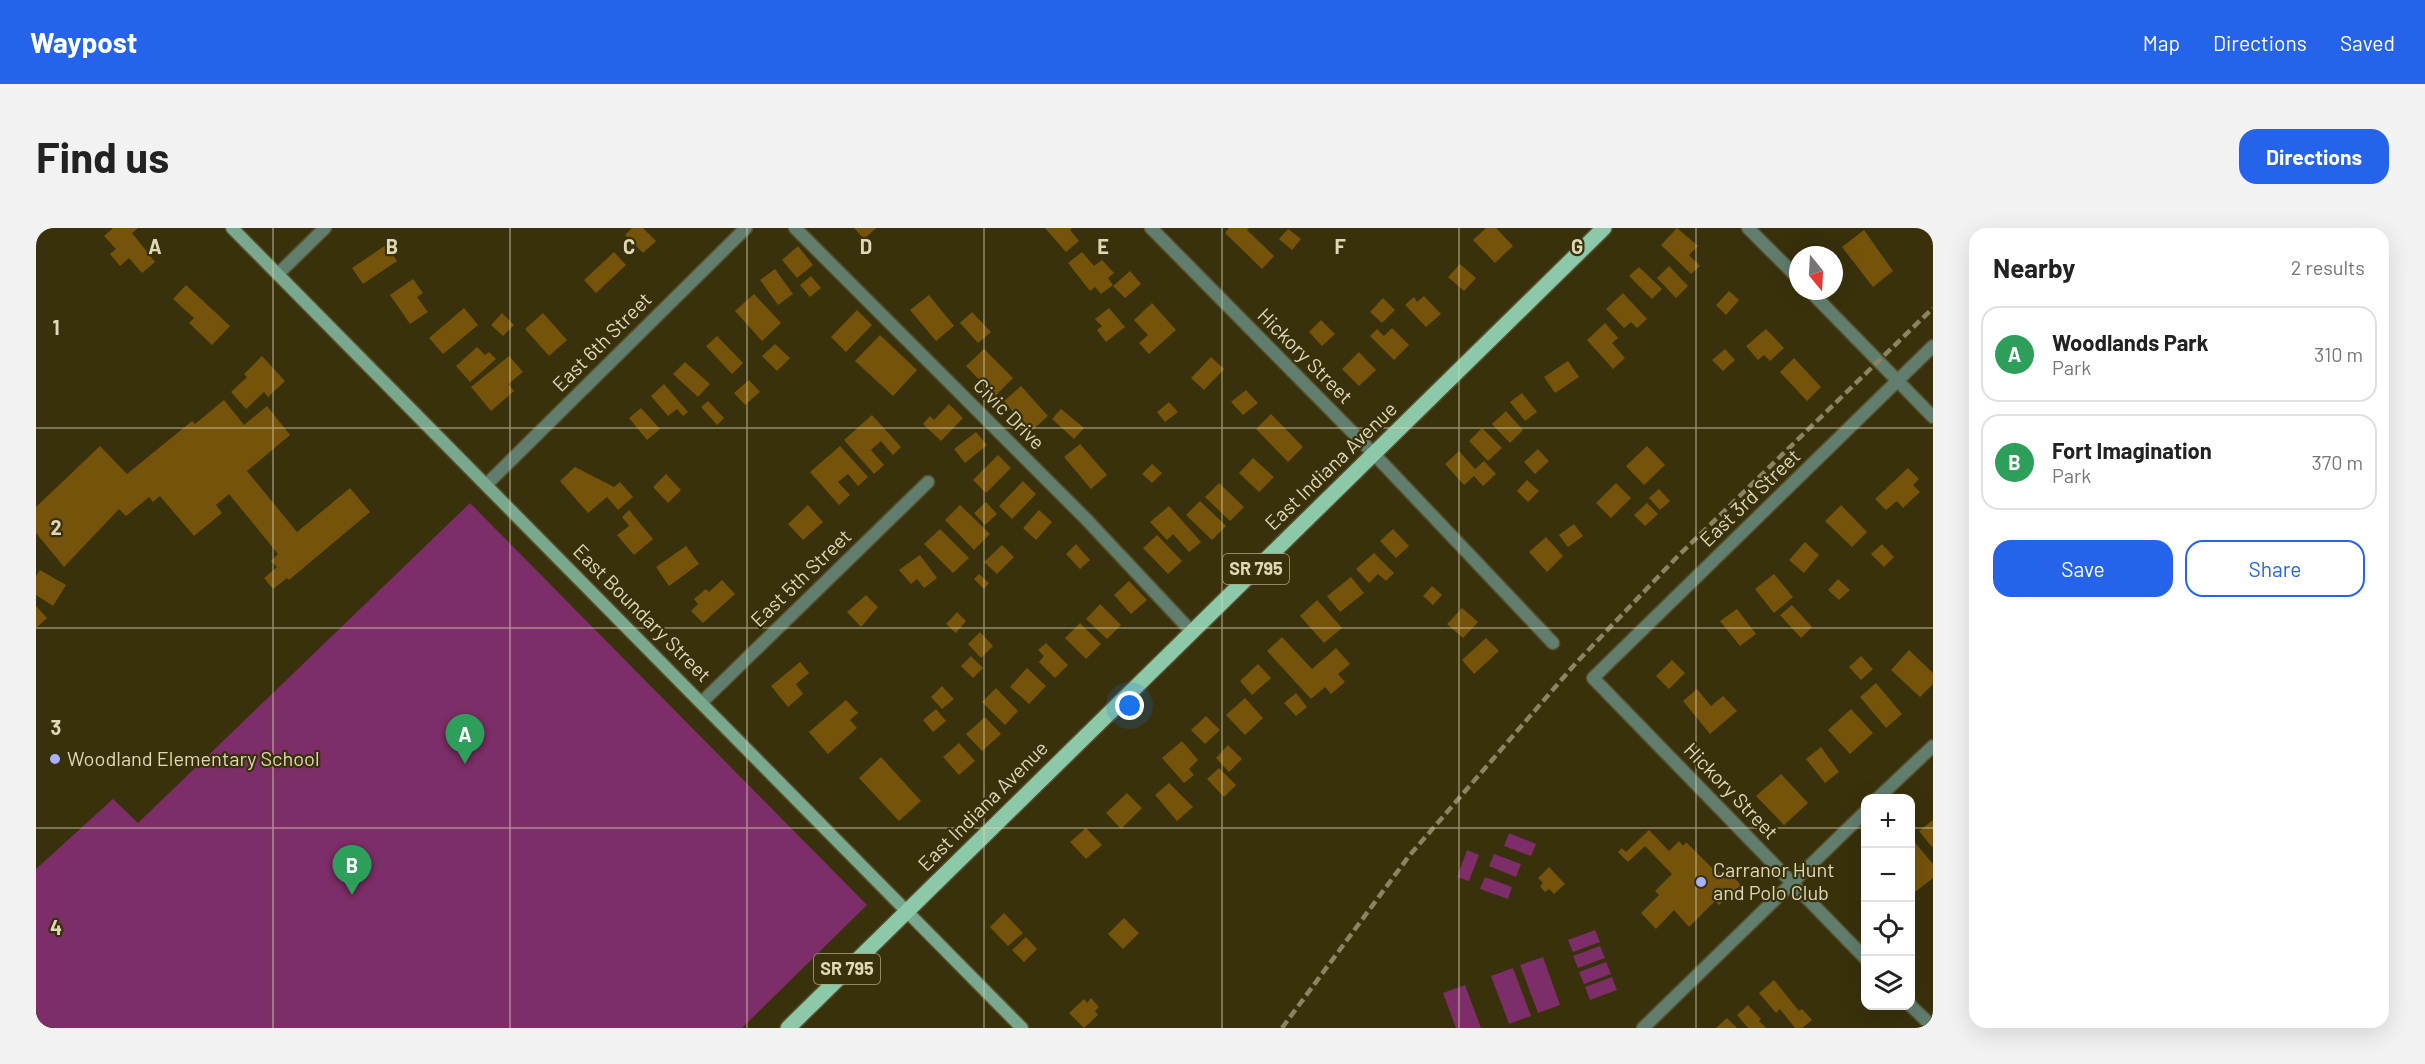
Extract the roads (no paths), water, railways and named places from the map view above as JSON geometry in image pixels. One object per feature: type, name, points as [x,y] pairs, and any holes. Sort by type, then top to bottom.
[{"type":"main road","name":"East Indiana Avenue","points":[[907,911],[1604,228]]},
{"type":"main road","name":"SR 795","points":[[788,1028],[907,911]]},
{"type":"street","name":"East Boundary Street","points":[[232,228],[1022,1028]]},
{"type":"street","points":[[278,274],[326,228]]},
{"type":"street","name":"East 6th Street","points":[[487,484],[746,228]]},
{"type":"street","name":"Civic Drive","points":[[795,228],[1086,519],[1192,632]]},
{"type":"street","points":[[1748,228],[1789,269]]},
{"type":"street","name":"Hickory Street","points":[[1160,231],[1553,643]]},
{"type":"street","points":[[1819,300],[1933,417]]},
{"type":"street","name":"East 3rd Street","points":[[1593,678],[1933,346]]},
{"type":"street","name":"East 5th Street","points":[[702,702],[928,482]]},
{"type":"street","name":"Hickory Street","points":[[1593,678],[1864,956]]},
{"type":"street","points":[[1882,794],[1933,746]]},
{"type":"street","points":[[1643,1028],[1861,816]]},
{"type":"street","points":[[1915,1009],[1933,1027]]},
{"type":"railway","points":[[1282,1028],[1409,856],[1576,663],[1678,556],[1933,308]]},
{"type":"place","name":"Woodland Elementary School","points":[[55,759]]},
{"type":"place","name":"Woodlands Park","points":[[465,764]]},
{"type":"place","name":"Carranor Hunt and Polo Club","points":[[1701,882]]},
{"type":"place","name":"Fort Imagination","points":[[352,895]]}]
